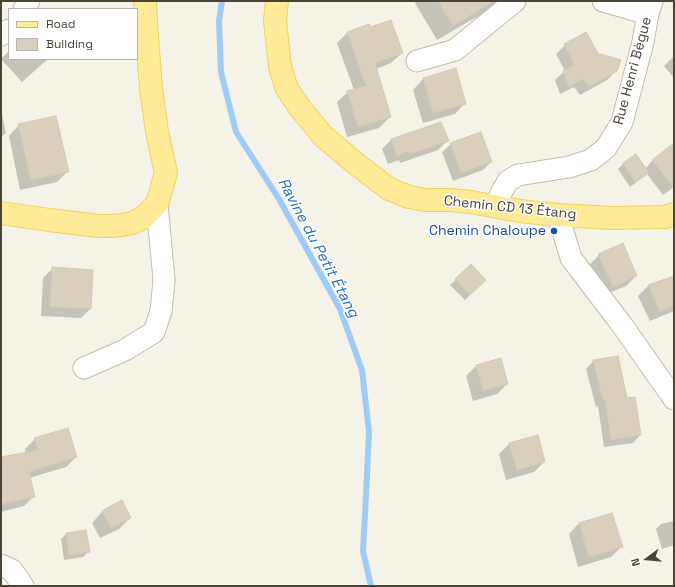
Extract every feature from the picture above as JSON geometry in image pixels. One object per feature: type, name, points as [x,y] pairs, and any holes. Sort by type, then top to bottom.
[{"type":"main road","points":[[1,213],[99,226],[110,226],[132,223],[143,218],[157,204],[166,173],[157,132],[151,88],[145,1]]},
{"type":"main road","name":"Chemin CD 13 Étang","points":[[277,1],[275,21],[280,67],[288,89],[300,108],[323,136],[389,190],[409,197],[426,200],[471,202],[520,211],[558,215],[613,218],[664,216],[674,214]]},
{"type":"street","points":[[417,61],[455,50],[515,1]]},
{"type":"street","points":[[603,1],[650,7]]},
{"type":"street","name":"Rue Henri Bègue","points":[[497,207],[501,193],[508,182],[518,175],[569,167],[591,160],[606,148],[622,122],[643,42],[650,7]]},
{"type":"street","points":[[84,368],[125,350],[154,332],[161,311],[164,280],[157,204]]},
{"type":"street","points":[[558,215],[571,258],[622,325],[674,399]]},
{"type":"street","points":[[1,565],[12,570],[23,586]]},
{"type":"building","points":[[438,1],[494,1],[453,26]]},
{"type":"building","points":[[391,20],[403,53],[375,63],[391,117],[358,127],[347,91],[366,86],[347,32],[369,24],[370,27]]},
{"type":"building","points":[[586,32],[599,55],[601,54],[621,60],[617,71],[589,87],[583,79],[569,87],[563,71],[574,65],[564,44]]},
{"type":"building","points":[[456,68],[466,104],[433,113],[423,78]]},
{"type":"building","points":[[56,116],[69,172],[31,180],[18,124]]},
{"type":"building","points":[[441,122],[449,141],[410,154],[408,151],[397,156],[391,139]]},
{"type":"building","points":[[481,132],[492,162],[461,173],[450,143]]},
{"type":"building","points":[[674,143],[674,188],[652,160]]},
{"type":"building","points":[[636,154],[649,173],[635,182],[623,163]]},
{"type":"building","points":[[623,243],[637,276],[613,287],[598,254]]},
{"type":"building","points":[[471,264],[486,280],[470,295],[455,279]]},
{"type":"building","points":[[52,267],[93,270],[91,309],[50,307]]},
{"type":"building","points":[[674,276],[674,306],[660,312],[648,285]]},
{"type":"building","points":[[618,356],[627,398],[635,397],[641,435],[611,440],[605,399],[603,400],[593,360]]},
{"type":"building","points":[[501,358],[508,384],[483,391],[476,365]]},
{"type":"building","points":[[68,428],[77,457],[29,472],[35,497],[1,504],[1,457],[38,450],[34,438]]},
{"type":"building","points":[[538,435],[545,462],[517,470],[509,443]]},
{"type":"building","points":[[122,500],[131,518],[111,528],[102,511]]},
{"type":"building","points":[[612,513],[623,547],[589,557],[579,523]]},
{"type":"building","points":[[86,530],[90,552],[69,555],[66,533]]},
{"type":"waterway","name":"Ravine du Petit Étang","points":[[222,1],[219,21],[221,72],[236,132],[279,199],[340,309],[362,370],[369,432],[363,551],[371,586]]},
{"type":"place","name":"Chemin Chaloupe","points":[[554,231]]}]
